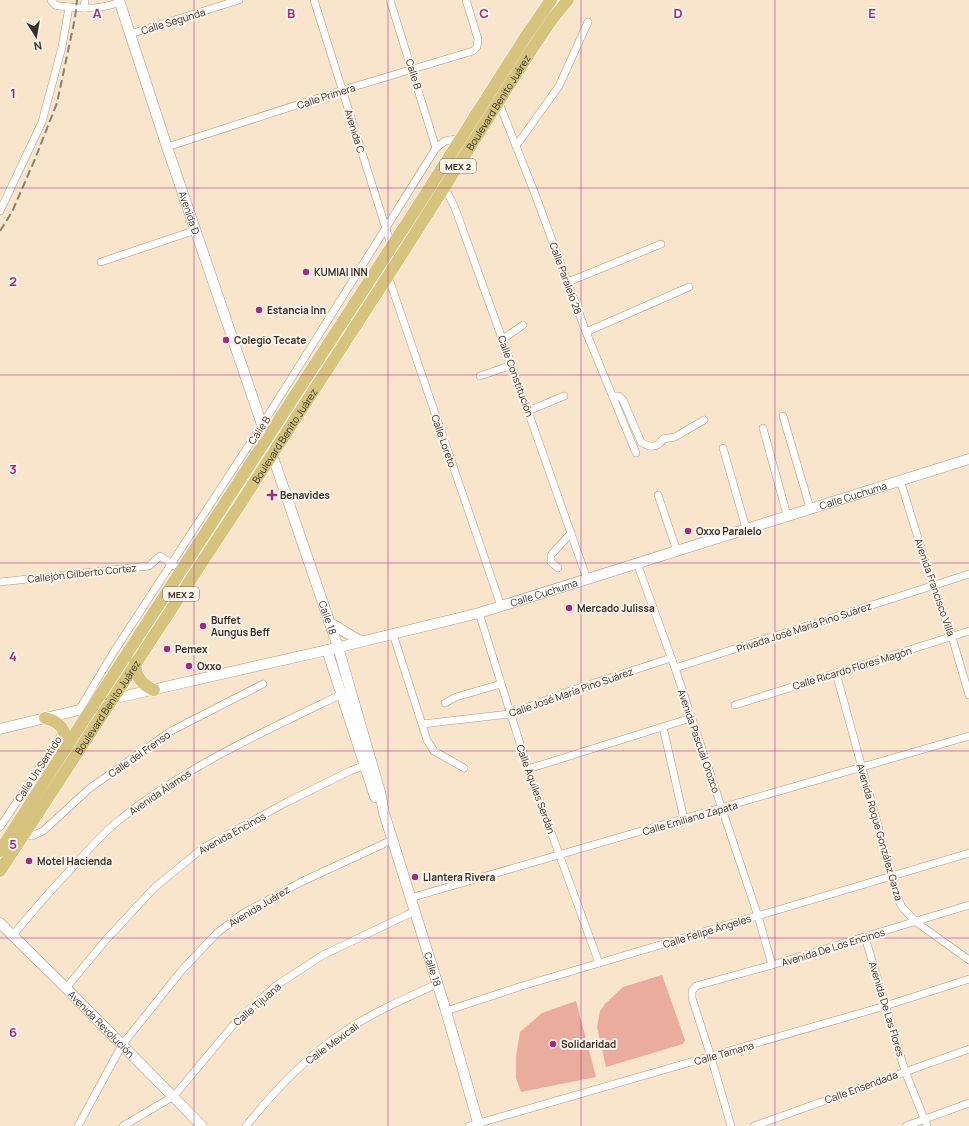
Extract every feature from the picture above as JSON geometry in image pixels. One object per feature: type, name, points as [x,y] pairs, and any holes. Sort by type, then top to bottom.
[{"type":"main road","name":"Boulevard Benito Juárez","points":[[0,851],[92,707],[176,566],[267,437],[526,36],[551,0]]},
{"type":"main road","name":"Boulevard Benito Juárez","points":[[0,871],[388,276],[553,18],[568,0]]},
{"type":"main road","points":[[520,69],[524,51],[543,20],[541,15]]},
{"type":"main road","points":[[135,663],[136,673],[140,681],[145,686],[154,690]]},
{"type":"main road","points":[[78,752],[79,738],[94,715],[92,707]]},
{"type":"main road","points":[[45,718],[55,721],[62,728],[67,746]]},
{"type":"street","points":[[84,0],[84,8]]},
{"type":"street","name":"Calle Segunda","points":[[130,34],[239,0]]},
{"type":"street","name":"Avenida C","points":[[314,0],[385,229],[397,262]]},
{"type":"street","name":"Calle B","points":[[79,710],[113,653],[176,566],[262,425],[436,148],[390,0]]},
{"type":"street","name":"Calle Primera","points":[[167,147],[343,90],[473,51],[477,47],[478,39],[466,0]]},
{"type":"street","points":[[52,1],[59,6],[104,8],[119,1]]},
{"type":"street","name":"Avenida D","points":[[119,1],[262,425]]},
{"type":"street","points":[[0,211],[42,122],[62,47],[69,7]]},
{"type":"street","points":[[516,146],[559,86],[588,22]]},
{"type":"street","name":"Calle Paralelo 28","points":[[499,103],[586,332],[636,453]]},
{"type":"street","points":[[436,148],[445,141],[461,138]]},
{"type":"street","name":"Calle Constitución","points":[[437,176],[445,187],[455,208],[503,339],[587,579]]},
{"type":"street","points":[[101,262],[196,230]]},
{"type":"street","points":[[568,282],[661,244]]},
{"type":"street","name":"Calle Loreto","points":[[388,276],[501,606]]},
{"type":"street","points":[[586,332],[689,287]]},
{"type":"street","points":[[503,339],[523,325]]},
{"type":"street","points":[[480,376],[512,365]]},
{"type":"street","points":[[528,411],[564,396]]},
{"type":"street","points":[[612,396],[619,396],[623,400],[641,442],[645,445],[653,447],[660,444],[663,439],[676,437],[704,420]]},
{"type":"street","points":[[783,416],[810,508]]},
{"type":"street","name":"Calle 18","points":[[262,425],[338,647],[368,764]]},
{"type":"street","points":[[763,428],[787,515]]},
{"type":"street","points":[[723,448],[746,528]]},
{"type":"street","name":"Calle Cuchuma","points":[[0,729],[92,707],[112,699],[327,650],[479,613],[969,459]]},
{"type":"street","name":"Avenida Francisco Villa","points":[[900,480],[952,637],[969,695]]},
{"type":"street","points":[[658,495],[676,551]]},
{"type":"street","points":[[558,568],[551,562],[551,555],[571,533]]},
{"type":"street","name":"Callejón Gilberto Cortez","points":[[0,582],[149,566],[160,556],[176,566]]},
{"type":"street","name":"Avenida Pascual Orozco","points":[[637,563],[675,668],[758,916],[772,965]]},
{"type":"street","points":[[934,586],[969,574]]},
{"type":"street","name":"Privada José María Pino Suárez","points":[[675,668],[934,586]]},
{"type":"street","name":"Calle Aquiles Serdán","points":[[479,613],[528,769],[599,964]]},
{"type":"street","points":[[329,622],[360,642]]},
{"type":"street","name":"Calle Ricardo Flores Magón","points":[[735,705],[969,631]]},
{"type":"street","points":[[394,634],[427,740],[434,752],[464,768]]},
{"type":"street","name":"Calle 18","points":[[327,650],[368,764],[380,792],[384,813],[392,840],[446,1011],[475,1125]]},
{"type":"street","name":"Calle José María Pino Suárez","points":[[422,724],[510,714],[586,686],[671,658]]},
{"type":"street","name":"Avenida Roque González Garza","points":[[836,673],[898,899],[902,907],[916,922],[969,960]]},
{"type":"street","name":"Calle del Frenso","points":[[24,834],[32,836],[43,830],[90,788],[171,731],[263,684]]},
{"type":"street","points":[[445,703],[456,697],[501,684]]},
{"type":"street","name":"Avenida Álamos","points":[[13,935],[87,851],[117,822],[152,796],[186,774],[230,749],[342,694]]},
{"type":"street","points":[[528,769],[691,718]]},
{"type":"street","points":[[663,727],[684,819]]},
{"type":"street","name":"Calle Un Sentido","points":[[0,827],[64,731]]},
{"type":"street","name":"Calle Emiliano Zapata","points":[[410,898],[722,809],[969,736]]},
{"type":"street","name":"Avenida Encinos","points":[[66,988],[105,941],[144,898],[173,871],[202,848],[287,802],[368,764]]},
{"type":"street","name":"Avenida Juárez","points":[[78,1126],[122,1045],[182,970],[207,943],[232,921],[246,912],[301,882],[392,840]]},
{"type":"street","name":"Calle Felipe Ángeles","points":[[446,1011],[522,986],[969,853]]},
{"type":"street","name":"Avenida De Los Encinos","points":[[711,1057],[692,998],[692,991],[696,986],[772,965],[969,905]]},
{"type":"street","name":"Calle Tijuana","points":[[123,1126],[174,1096],[239,1018],[278,985],[324,955],[414,911]]},
{"type":"street","name":"Avenida Revolución","points":[[0,923],[174,1096],[202,1126]]},
{"type":"street","name":"Avenida De Las Flores","points":[[865,937],[905,1071],[926,1123]]},
{"type":"street","name":"Calle Tamana","points":[[475,1125],[886,1006],[969,979]]},
{"type":"street","name":"Calle Mexicali","points":[[246,1126],[291,1075],[322,1048],[345,1031],[370,1016],[437,984]]},
{"type":"street","name":"Calle Ensendada","points":[[754,1126],[969,1049]]},
{"type":"street","points":[[711,1057],[731,1126]]},
{"type":"street","points":[[906,1126],[926,1123],[969,1103]]},
{"type":"shaded area","points":[[662,975],[685,1040],[683,1044],[606,1067],[597,1027],[600,1011],[605,1004],[623,987]]},
{"type":"shaded area","name":"Solidaridad","points":[[576,1001],[596,1077],[521,1092],[516,1078],[516,1057],[520,1032],[542,1013]]},
{"type":"railway","points":[[0,231],[12,212],[57,103],[75,18],[77,0]]},
{"type":"place","name":"KUMIAI INN","points":[[306,272]]},
{"type":"place","name":"Estancia Inn","points":[[259,310]]},
{"type":"place","name":"Colegio Tecate","points":[[226,340]]},
{"type":"place","name":"Benavides","points":[[272,495]]},
{"type":"place","name":"Oxxo Paralelo","points":[[688,531]]},
{"type":"place","name":"Mercado Julissa","points":[[569,608]]},
{"type":"place","name":"Buffet Aungus Beff","points":[[203,626]]},
{"type":"place","name":"Pemex","points":[[167,649]]},
{"type":"place","name":"Oxxo","points":[[189,666]]},
{"type":"place","name":"Motel Hacienda","points":[[29,861]]},
{"type":"place","name":"Llantera Rivera","points":[[415,877]]},
{"type":"place","name":"Solidaridad","points":[[553,1044]]}]
